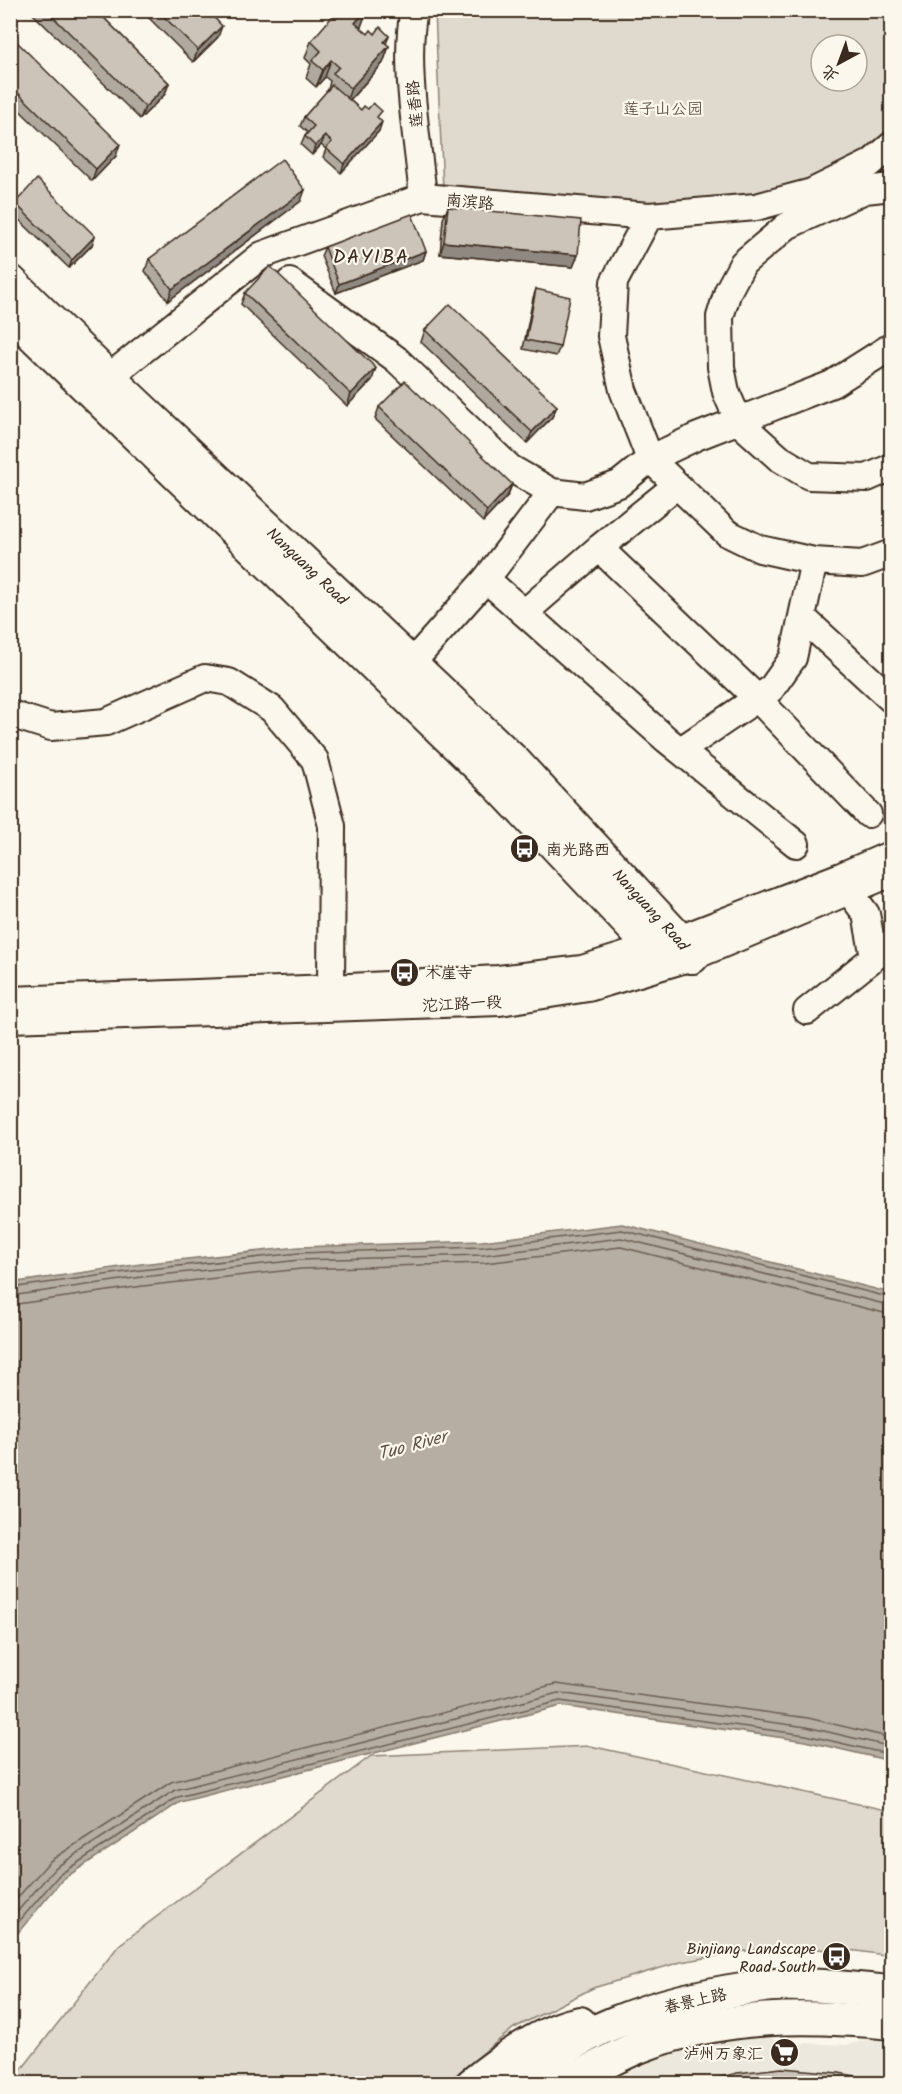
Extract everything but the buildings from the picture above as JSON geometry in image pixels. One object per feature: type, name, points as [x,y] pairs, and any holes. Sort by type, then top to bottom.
[{"type":"main road","name":"Nanguang Road","points":[[10,281],[99,384],[499,786],[674,948]]},
{"type":"main road","name":"Nanguang Road","points":[[10,313],[99,384],[514,761],[674,948]]},
{"type":"main road","name":"春景上路","points":[[518,2084],[544,2062],[613,2024],[661,2007],[704,1996],[766,1986],[811,1986],[891,1992]]},
{"type":"main road","points":[[472,2084],[494,2066],[568,2025],[661,2007]]},
{"type":"main road","name":"春景上路","points":[[567,2084],[608,2061],[642,2046],[694,2029],[762,2019],[834,2018],[891,2023]]},
{"type":"main road","points":[[586,2084],[608,2061]]},
{"type":"street","name":"莲香路","points":[[414,10],[411,73],[423,197]]},
{"type":"street","name":"南滨路","points":[[99,384],[262,255],[423,197],[649,216],[756,207],[812,192],[871,163],[891,145]]},
{"type":"street","points":[[891,187],[865,190],[788,226],[743,263],[728,291],[720,317],[721,367],[726,392],[739,422],[778,458],[809,476],[867,478],[891,467]]},
{"type":"street","points":[[649,216],[614,282],[611,336],[623,390],[650,459],[727,533],[760,549],[814,561],[862,564],[891,554]]},
{"type":"street","points":[[290,282],[396,359],[510,468],[552,492],[585,496],[619,484],[650,459],[696,437],[832,384],[891,346]]},
{"type":"street","points":[[524,613],[677,485]]},
{"type":"street","points":[[410,665],[486,579],[552,492]]},
{"type":"street","points":[[599,548],[757,698],[868,814]]},
{"type":"street","points":[[681,750],[771,689],[793,658],[814,561]]},
{"type":"street","points":[[486,579],[681,750],[796,844]]},
{"type":"street","points":[[802,617],[891,699]]},
{"type":"street","points":[[10,714],[51,727],[106,722],[205,678],[230,681],[272,709],[315,760],[333,826],[329,999]]},
{"type":"street","name":"沱江路一段","points":[[10,1000],[329,999],[500,1002],[588,988],[891,854]]},
{"type":"street","name":"沱江路一段","points":[[10,1019],[329,999],[582,969],[674,948],[849,891],[891,873]]},
{"type":"street","points":[[807,1011],[883,950],[866,914],[849,891]]},
{"type":"shaded area","name":"泸州万象汇","points":[[760,2035],[783,2042],[847,2045],[870,2039],[891,2041],[891,2083],[603,2084],[656,2060],[701,2044]]},
{"type":"green space","name":"莲子山公园","points":[[435,11],[891,11],[891,130],[874,150],[809,180],[746,200],[659,206],[443,190]]},
{"type":"green space","points":[[590,1746],[891,1811],[891,1956],[857,1951],[770,1947],[681,1962],[593,1988],[514,2028],[446,2083],[11,2083],[119,1945],[371,1756]]},
{"type":"water","name":"Tuo River","points":[[622,1224],[891,1293],[891,1761],[805,1741],[561,1706],[180,1802],[63,1879],[11,1941],[11,1283],[141,1264],[299,1247],[482,1241]]},
{"type":"place","name":"南光路西","points":[[525,849]]},
{"type":"place","name":"木崖寺","points":[[404,972]]},
{"type":"place","name":"Binjiang Landscape Road South","points":[[837,1957]]},
{"type":"place","name":"泸州万象汇","points":[[784,2053]]},
{"type":"district","name":"DAYIBA","points":[[371,256]]}]
